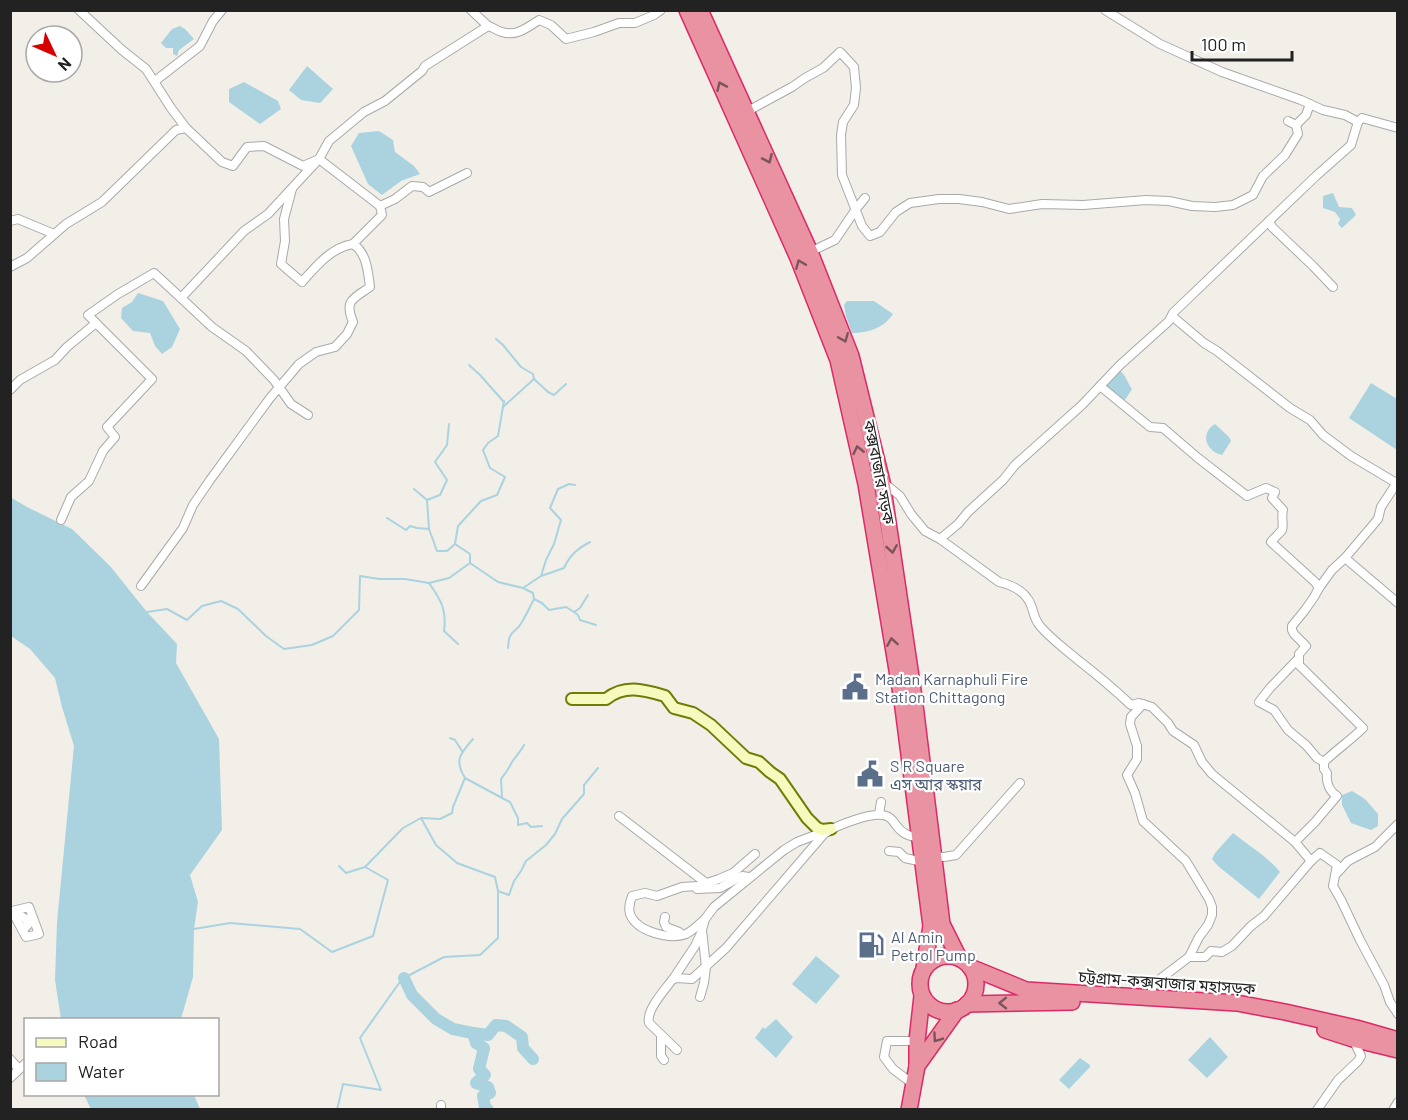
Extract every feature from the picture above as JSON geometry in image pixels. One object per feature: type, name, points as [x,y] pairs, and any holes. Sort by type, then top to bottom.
[{"type":"highway","name":"কক্সবাজার সড়ক","points":[[687,10],[798,258],[838,360],[868,495],[902,700],[920,838],[928,859],[942,924],[964,962]]},
{"type":"highway","name":"কক্সবাজার সড়ক","points":[[700,10],[810,252],[851,356],[882,482],[914,697],[928,859],[931,926],[924,968]]},
{"type":"highway","points":[[917,1066],[974,993],[976,986],[974,973],[964,962],[946,956],[928,963],[920,979],[920,990],[926,1002],[937,1010],[950,1012],[962,1007]]},
{"type":"highway","name":"চট্টগ্রাম-কক্সবাজার মহাসড়ক","points":[[964,962],[1026,990],[1246,1005],[1356,1028],[1398,1040]]},
{"type":"highway","points":[[909,1110],[917,1066],[922,996]]},
{"type":"highway","name":"চট্টগ্রাম-কক্সবাজার মহাসড়ক","points":[[962,1007],[1049,1002],[1104,1003],[1232,1012],[1328,1030],[1398,1050]]},
{"type":"street","points":[[79,10],[146,69],[186,128],[222,162],[233,166],[248,147],[264,146],[303,166],[319,159]]},
{"type":"street","points":[[155,81],[200,46],[213,21],[222,10]]},
{"type":"street","points":[[471,10],[488,26],[502,32],[513,34],[539,20],[551,25],[566,39],[619,23],[635,23],[661,10]]},
{"type":"street","points":[[1105,10],[1161,44],[1222,72],[1323,110],[1345,115],[1358,122]]},
{"type":"street","points":[[181,298],[244,231],[268,214],[292,189],[319,159],[329,141],[364,112],[385,101],[425,66],[488,26]]},
{"type":"street","points":[[746,112],[823,68],[840,52],[854,67],[856,88],[854,105],[843,122],[842,175],[862,226],[870,236],[880,232],[896,212],[910,203],[939,199],[982,202],[1009,209],[1042,204],[1083,205],[1146,200],[1169,201],[1192,206],[1233,205],[1253,195],[1263,176],[1286,155],[1298,134],[1296,126],[1288,121]]},
{"type":"street","points":[[1296,126],[1306,115],[1310,104]]},
{"type":"street","points":[[940,539],[1003,480],[1015,465],[1082,405],[1120,365],[1169,321],[1269,221],[1351,145],[1358,122],[1362,118],[1398,128]]},
{"type":"street","points":[[10,267],[27,258],[66,224],[102,202],[176,130],[186,128]]},
{"type":"street","points":[[319,159],[380,206],[382,215],[353,244]]},
{"type":"street","points":[[380,206],[395,199],[412,186],[423,187],[429,192],[467,173]]},
{"type":"street","points":[[141,586],[183,528],[193,505],[210,480],[279,387],[298,364],[316,352],[334,346],[347,334],[352,322],[348,310],[350,303],[370,287],[368,268],[360,248],[353,244],[344,245],[324,258],[302,282],[281,264],[285,241],[284,219],[292,189]]},
{"type":"street","points":[[810,252],[834,240],[865,198]]},
{"type":"street","points":[[10,221],[18,219],[54,234]]},
{"type":"street","points":[[1269,221],[1272,227],[1333,287]]},
{"type":"street","points":[[61,520],[71,497],[89,481],[103,451],[115,437],[107,427],[152,379],[88,315],[154,273],[212,327],[246,351],[274,380],[291,404],[308,415]]},
{"type":"street","points":[[1172,316],[1290,408],[1310,420],[1332,442],[1397,483],[1381,507],[1378,519],[1332,570],[1292,626],[1294,634],[1306,646],[1299,654],[1299,665],[1364,728],[1324,762],[1324,770],[1327,773],[1326,781],[1336,796],[1316,822],[1295,842]]},
{"type":"street","points":[[10,390],[20,380],[55,360],[96,323]]},
{"type":"street","points":[[1100,386],[1149,427],[1163,428],[1247,496],[1266,488],[1275,492],[1272,498],[1283,510],[1281,517],[1283,526],[1271,542],[1315,582],[1318,588]]},
{"type":"street","points":[[882,482],[900,496],[925,531],[940,539],[999,582],[1010,584],[1026,596],[1032,607],[1034,618],[1041,627],[1131,705],[1139,703],[1152,707],[1173,731],[1194,745],[1202,762],[1212,774],[1295,842],[1311,861]]},
{"type":"street","points":[[1345,558],[1398,603]]},
{"type":"street","points":[[1298,659],[1259,702],[1274,710],[1288,729],[1324,762]]},
{"type":"street","points":[[572,699],[606,699],[629,688],[665,696],[675,708],[693,714],[711,725],[746,758],[759,762],[780,779],[807,818],[817,828],[831,829]]},
{"type":"street","points":[[1143,704],[1131,717],[1130,724],[1137,746],[1137,759],[1127,775],[1143,821],[1186,861],[1212,907],[1208,925],[1189,957],[1152,987],[1152,997]]},
{"type":"street","points":[[889,852],[899,852],[905,858],[928,859],[956,855],[1020,783]]},
{"type":"street","points":[[879,814],[881,802]]},
{"type":"street","points":[[755,854],[733,873],[698,886],[682,887],[657,896],[645,893],[632,896],[629,906],[630,916],[638,924],[658,935],[686,934],[749,877],[784,850],[797,842],[861,818],[879,814],[891,818],[904,834],[920,838]]},
{"type":"street","points":[[619,816],[706,883]]},
{"type":"street","points":[[1333,886],[1337,872],[1348,861],[1375,847],[1398,824]]},
{"type":"street","points":[[672,980],[676,978],[692,980],[706,967],[733,940],[824,834],[831,829]]},
{"type":"street","points":[[1189,957],[1205,957],[1211,951],[1222,952],[1232,946],[1264,916],[1320,853],[1337,865],[1333,886],[1398,1014]]},
{"type":"street","points":[[663,894],[720,888],[742,876],[749,877]]},
{"type":"street","points":[[29,907],[39,934],[26,937],[11,910],[29,907]]},
{"type":"street","points":[[665,917],[666,927],[686,934]]},
{"type":"street","points":[[677,1050],[649,1023],[649,1013],[695,946],[705,919]]},
{"type":"street","points":[[700,997],[705,983],[706,967],[702,930]]},
{"type":"street","points":[[661,1036],[661,1056],[664,1060]]},
{"type":"street","points":[[1317,1110],[1338,1080],[1361,1056],[1353,1039]]},
{"type":"street","points":[[913,1084],[892,1069],[884,1057],[887,1041],[917,1041]]},
{"type":"street","points":[[10,1059],[22,1066],[10,1078]]},
{"type":"street","points":[[1393,1110],[1398,1102]]},
{"type":"water","points":[[180,26],[194,39],[179,50],[177,56],[173,54],[173,48],[166,48],[161,43],[172,29]]},
{"type":"water","points":[[307,66],[333,89],[320,103],[301,100],[289,90]]},
{"type":"water","points":[[244,82],[278,101],[281,109],[260,124],[229,102],[229,89]]},
{"type":"water","points":[[379,131],[393,140],[395,152],[414,166],[420,174],[401,181],[382,195],[368,184],[351,146],[359,133]]},
{"type":"water","points":[[1333,193],[1339,207],[1352,208],[1356,215],[1342,228],[1338,224],[1340,219],[1335,212],[1323,208],[1323,196]]},
{"type":"water","points":[[138,293],[163,301],[180,329],[172,347],[162,354],[155,346],[150,333],[133,331],[121,318],[122,308],[132,302]]},
{"type":"water","points":[[847,301],[874,301],[893,314],[875,329],[852,333],[844,305]]},
{"type":"water","points":[[1119,370],[1132,389],[1125,400],[1110,391],[1106,384]]},
{"type":"water","points":[[1371,383],[1397,399],[1397,450],[1349,418]]},
{"type":"water","points":[[1215,424],[1231,441],[1222,455],[1212,450],[1206,441],[1207,432]]},
{"type":"water","points":[[10,497],[72,529],[110,566],[147,612],[177,644],[176,663],[219,739],[222,830],[190,875],[198,902],[194,929],[193,977],[181,1018],[61,1018],[55,980],[57,922],[74,746],[55,678],[30,649],[11,636]]},
{"type":"water","points":[[1352,791],[1365,799],[1378,814],[1378,826],[1371,830],[1351,823],[1342,805],[1342,795]]},
{"type":"water","points":[[1233,833],[1264,856],[1280,872],[1259,899],[1212,859]]},
{"type":"water","points":[[816,956],[840,976],[816,1004],[792,984]]},
{"type":"water","points":[[776,1019],[793,1037],[776,1058],[755,1038],[763,1027],[765,1029]]},
{"type":"water","points":[[1210,1037],[1228,1057],[1207,1078],[1188,1060]]},
{"type":"water","points":[[1080,1058],[1090,1067],[1069,1089],[1059,1080]]},
{"type":"water","points":[[84,1096],[194,1096],[200,1109],[91,1109]]},
{"type":"waterway","points":[[496,339],[521,367],[533,374],[534,379]]},
{"type":"waterway","points":[[469,365],[504,402]]},
{"type":"waterway","points":[[503,407],[534,379],[554,395],[566,384]]},
{"type":"waterway","points":[[455,544],[458,526],[481,501],[497,495],[505,477],[490,468],[483,450],[498,436],[504,401]]},
{"type":"waterway","points":[[427,500],[440,495],[447,480],[435,462],[447,445],[449,424]]},
{"type":"waterway","points":[[541,576],[561,520],[550,508],[558,489],[569,484],[575,485]]},
{"type":"waterway","points":[[414,489],[427,500],[429,529],[437,551],[447,551],[455,544],[470,554],[470,563]]},
{"type":"waterway","points":[[387,518],[406,530],[410,526],[429,529]]},
{"type":"waterway","points":[[523,588],[541,576],[564,568],[574,553],[590,542]]},
{"type":"waterway","points":[[146,615],[147,612],[167,609],[187,620],[202,606],[221,601],[238,609],[266,636],[284,649],[312,645],[333,636],[359,610],[360,576],[429,583],[449,578],[470,563],[498,582],[533,593],[534,599],[519,626],[511,634],[508,648]]},
{"type":"waterway","points":[[429,583],[442,606],[445,617],[444,631],[458,644]]},
{"type":"waterway","points":[[534,599],[549,610],[566,607],[574,612],[580,608],[588,595]]},
{"type":"waterway","points":[[574,612],[580,620],[596,625]]},
{"type":"waterway","points":[[450,738],[455,740],[462,751]]},
{"type":"waterway","points":[[465,778],[459,762],[460,757],[473,739]]},
{"type":"waterway","points":[[194,929],[230,923],[300,929],[332,952],[373,936],[388,880],[365,867],[403,828],[421,818],[440,819],[452,813],[465,778],[502,798],[501,779],[524,745]]},
{"type":"waterway","points":[[498,891],[509,895],[526,861],[546,845],[555,834],[562,819],[584,794],[584,785],[598,768]]},
{"type":"waterway","points":[[502,798],[510,802],[518,818],[518,825],[527,823],[531,827],[542,826]]},
{"type":"waterway","points":[[337,1110],[343,1084],[381,1090],[360,1038],[402,979],[444,957],[480,955],[498,938],[498,891],[495,877],[457,863],[436,845],[421,818]]},
{"type":"waterway","points":[[339,866],[346,873],[365,867]]},
{"type":"waterway","points":[[404,978],[412,995],[436,1019],[453,1029],[473,1033],[476,1043],[484,1048],[479,1069],[485,1075],[476,1083],[488,1087],[490,1093],[483,1096],[485,1107],[488,1110]]},
{"type":"waterway","points":[[473,1033],[488,1035],[496,1025],[506,1026],[522,1037],[523,1048],[533,1059]]},
{"type":"place","name":"Madan Karnaphuli Fire Station Chittagong","points":[[855,687]]},
{"type":"place","name":"S R Square এস আর স্কয়ার","points":[[870,774]]},
{"type":"place","name":"Al Amin Petrol Pump","points":[[871,945]]}]
